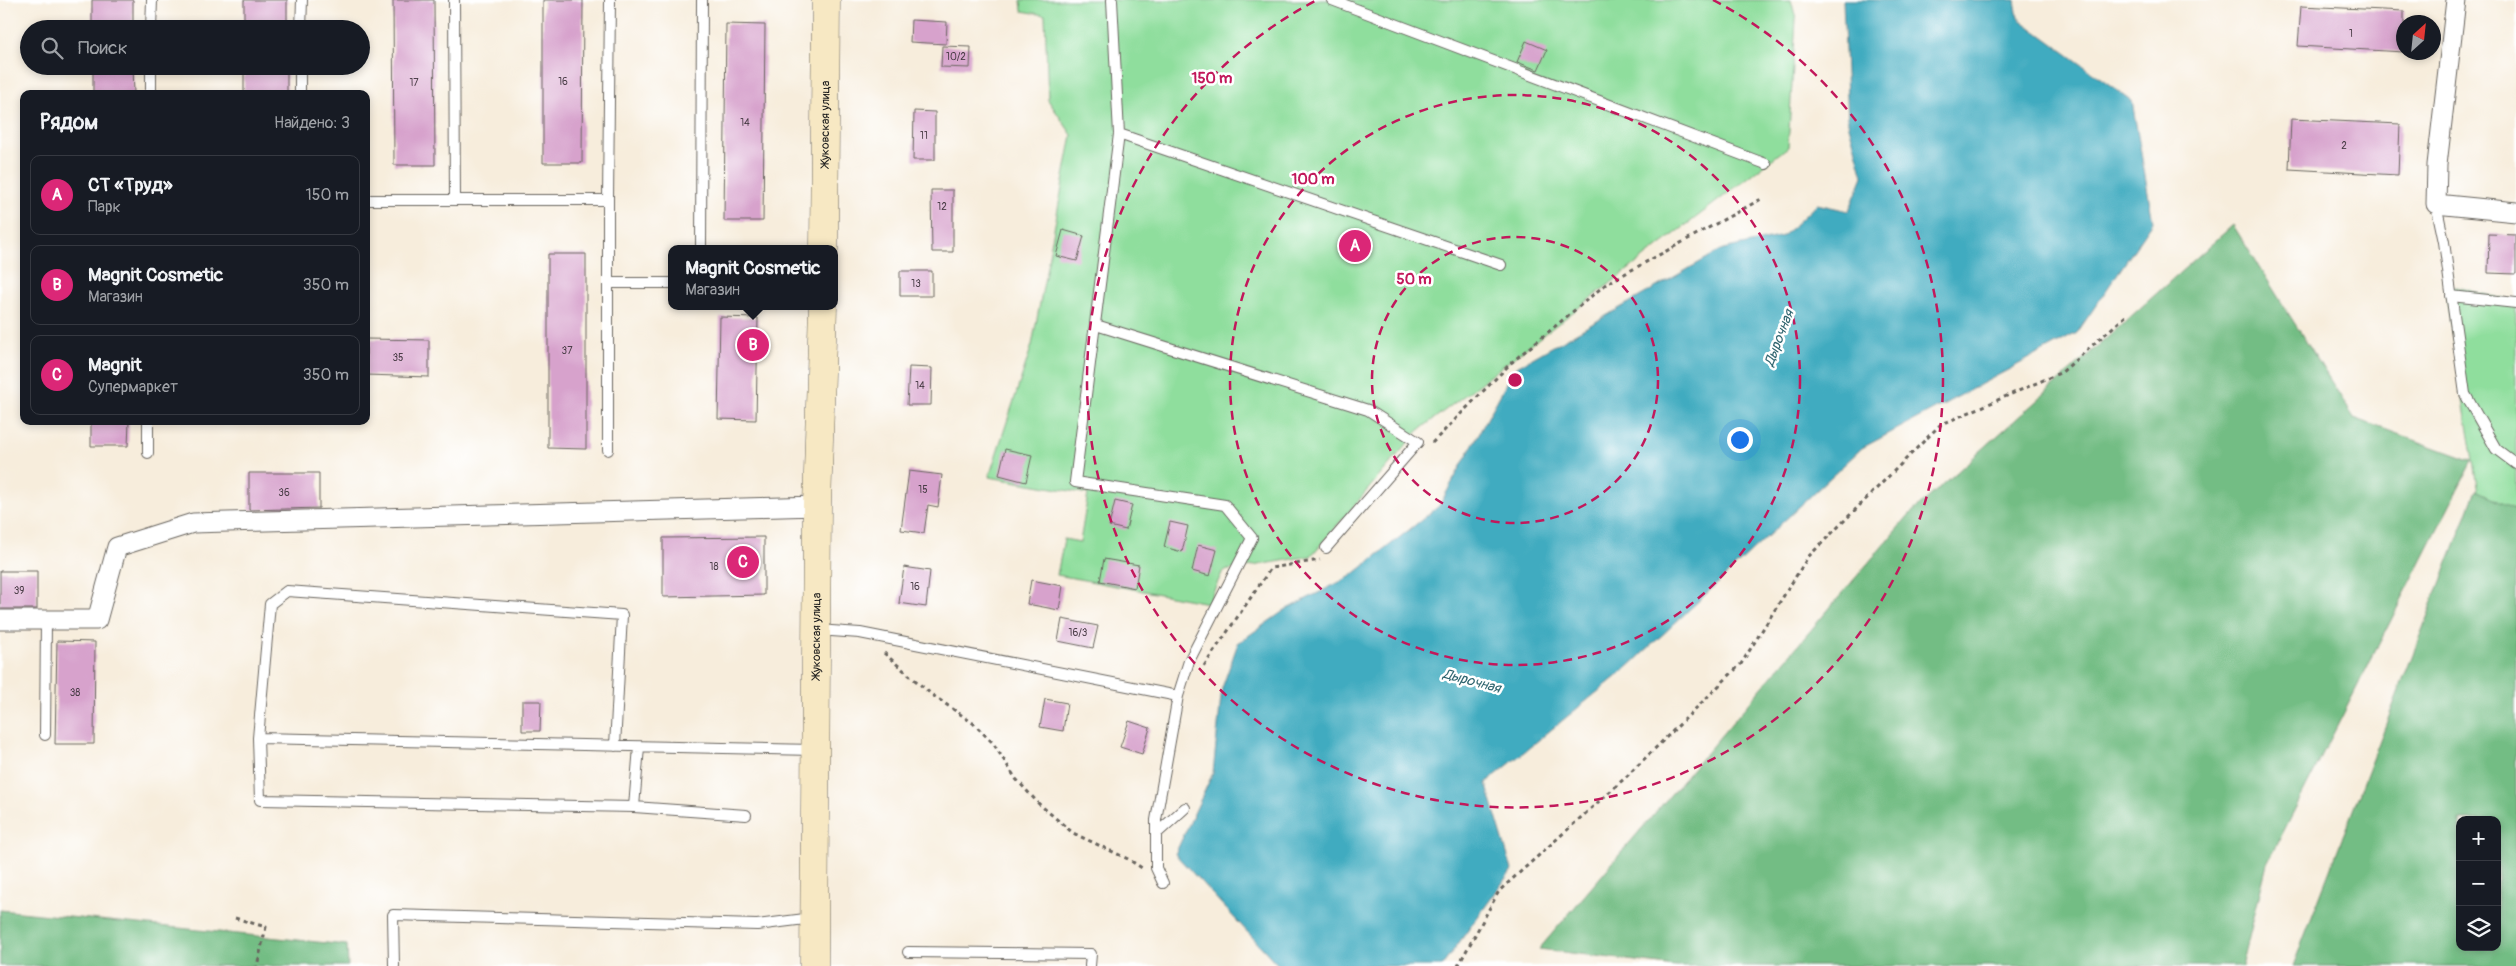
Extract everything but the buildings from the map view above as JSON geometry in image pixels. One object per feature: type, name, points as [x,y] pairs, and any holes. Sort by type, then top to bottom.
[{"type":"main road","name":"Жуковская улица","points":[[824,245],[826,0]]},
{"type":"main road","name":"Жуковская улица","points":[[814,966],[817,506],[823,310]]},
{"type":"street","points":[[2456,0],[2437,165],[2436,204],[2516,212]]},
{"type":"street","points":[[0,620],[97,620],[117,547],[194,522],[817,506]]},
{"type":"lane","points":[[152,0],[152,20]]},
{"type":"lane","points":[[301,20],[302,0]]},
{"type":"lane","points":[[454,0],[455,200]]},
{"type":"lane","points":[[608,450],[610,0]]},
{"type":"lane","points":[[701,245],[702,0]]},
{"type":"lane","points":[[1112,0],[1119,134],[1075,482],[1225,505],[1252,538],[1189,661],[1178,696],[1156,820],[1156,868],[1163,883]]},
{"type":"lane","points":[[1332,0],[1766,164]]},
{"type":"lane","points":[[151,75],[151,90]]},
{"type":"lane","points":[[300,75],[300,90]]},
{"type":"lane","points":[[1119,134],[1501,265]]},
{"type":"lane","points":[[370,200],[608,200]]},
{"type":"lane","points":[[2436,204],[2452,296],[2465,394],[2496,450],[2516,464]]},
{"type":"lane","points":[[608,283],[668,283]]},
{"type":"lane","points":[[2452,296],[2516,303]]},
{"type":"lane","points":[[1096,325],[1368,410],[1418,442],[1326,554]]},
{"type":"lane","points":[[148,425],[148,453]]},
{"type":"lane","points":[[615,746],[622,615],[287,591],[270,604],[258,738],[260,800],[634,807],[746,815]]},
{"type":"lane","points":[[45,735],[46,620]]},
{"type":"lane","points":[[817,630],[860,633],[1178,696]]},
{"type":"lane","points":[[258,738],[815,750]]},
{"type":"lane","points":[[634,807],[639,747]]},
{"type":"lane","points":[[1156,834],[1185,808]]},
{"type":"lane","points":[[394,966],[392,915],[757,925],[814,918]]},
{"type":"lane","points":[[908,952],[1091,954],[1090,966]]},
{"type":"path","points":[[1430,445],[1512,362],[1606,284],[1763,198]]},
{"type":"path","points":[[1458,966],[1500,891],[1625,778],[1742,664],[1808,557],[1940,425],[2062,372],[2128,314]]},
{"type":"path","points":[[1202,669],[1271,568],[1326,554]]},
{"type":"path","points":[[860,633],[932,694],[973,723],[993,743],[1016,779],[1039,804],[1073,833],[1128,859],[1163,883]]},
{"type":"path","points":[[235,918],[266,927],[257,966]]},
{"type":"green space","points":[[1021,0],[1791,0],[1796,19],[1788,147],[1418,431],[1311,556],[1223,571],[1208,603],[1057,575],[1064,539],[1080,542],[1088,494],[989,477],[1032,345],[1072,135],[1048,100],[1045,15],[1022,11]]},
{"type":"green space","points":[[2233,225],[2354,418],[2472,461],[2267,864],[2242,966],[1676,966],[1539,949],[1909,515]]},
{"type":"green space","points":[[2444,284],[2516,302],[2516,515],[2479,498]]},
{"type":"green space","points":[[2476,490],[2516,509],[2516,966],[2293,966]]},
{"type":"green space","points":[[0,910],[347,945],[348,966],[0,966]]},
{"type":"water","name":"Дырочная","points":[[1843,0],[2015,0],[2018,18],[2132,101],[2153,222],[2077,333],[1862,448],[1628,667],[1486,783],[1512,870],[1442,966],[1279,966],[1175,854],[1213,773],[1222,688],[1238,643],[1285,610],[1351,576],[1439,506],[1515,368],[1723,249],[1783,236],[1817,204],[1849,211],[1863,176],[1848,122]]},
{"type":"place","name":"СТ «Труд»","points":[[1355,246]]},
{"type":"place","name":"Magnit Cosmetic","points":[[753,345]]},
{"type":"place","name":"Magnit","points":[[743,562]]}]
